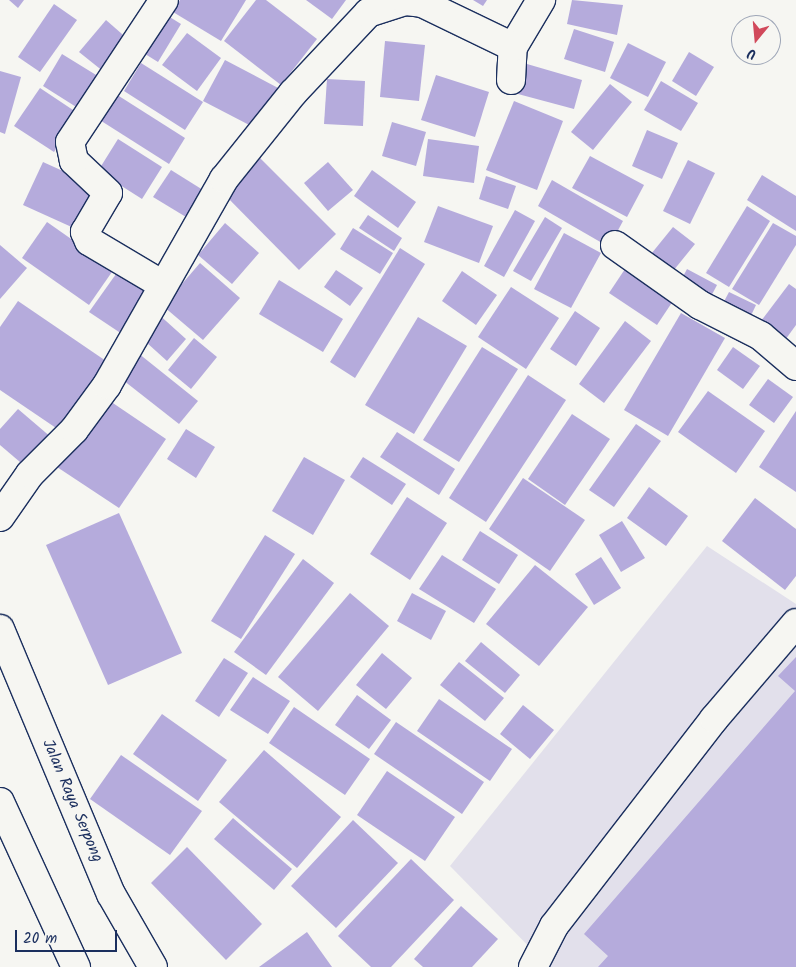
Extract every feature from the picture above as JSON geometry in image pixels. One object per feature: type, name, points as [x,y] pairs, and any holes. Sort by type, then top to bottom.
[{"type":"street","points":[[163,285],[88,241],[86,232],[108,194],[74,161],[70,142],[164,0]]},
{"type":"street","points":[[511,80],[513,47],[540,0]]},
{"type":"street","points":[[0,517],[30,474],[74,430],[107,385],[224,179],[293,93],[368,13],[406,1],[422,3],[513,47]]},
{"type":"street","points":[[615,245],[700,305],[761,336],[796,366]]},
{"type":"street","points":[[533,967],[554,926],[714,719],[796,622]]},
{"type":"street","name":"Jalan Raya Serpong","points":[[0,629],[111,894],[153,967]]},
{"type":"street","points":[[0,802],[76,967]]},
{"type":"shaded area","points":[[707,546],[796,604],[796,967],[549,967],[450,866]]},
{"type":"building","points":[[9,0],[24,0],[18,8]]},
{"type":"building","points":[[180,0],[246,0],[221,41],[173,12]]},
{"type":"building","points":[[256,0],[266,0],[317,39],[281,85],[224,41]]},
{"type":"building","points":[[306,0],[346,0],[332,19]]},
{"type":"building","points":[[473,0],[487,0],[483,6]]},
{"type":"building","points":[[572,0],[623,5],[617,35],[567,24]]},
{"type":"building","points":[[54,4],[77,20],[40,72],[18,57]]},
{"type":"building","points":[[160,11],[181,24],[158,62],[137,49]]},
{"type":"building","points":[[106,20],[130,41],[104,72],[79,52]]},
{"type":"building","points":[[574,29],[614,42],[605,72],[564,59]]},
{"type":"building","points":[[187,33],[221,58],[197,91],[162,65]]},
{"type":"building","points":[[385,41],[425,45],[419,101],[380,97]]},
{"type":"building","points":[[628,43],[666,62],[648,97],[610,78]]},
{"type":"building","points":[[689,52],[714,67],[696,96],[672,81]]},
{"type":"building","points":[[62,54],[101,78],[81,110],[43,86]]},
{"type":"building","points":[[225,60],[280,89],[259,130],[203,101]]},
{"type":"building","points":[[141,63],[203,102],[185,130],[124,91]]},
{"type":"building","points":[[527,64],[582,80],[574,109],[518,94]]},
{"type":"building","points":[[0,71],[21,77],[5,134],[0,132]]},
{"type":"building","points":[[436,75],[489,92],[475,137],[421,120]]},
{"type":"building","points":[[327,79],[365,81],[363,126],[324,124]]},
{"type":"building","points":[[661,81],[698,103],[681,131],[644,110]]},
{"type":"building","points":[[610,84],[632,102],[593,150],[571,132]]},
{"type":"building","points":[[40,88],[79,114],[54,152],[14,126]]},
{"type":"building","points":[[111,91],[185,138],[169,164],[95,117]]},
{"type":"building","points":[[514,101],[563,121],[537,190],[486,170]]},
{"type":"building","points":[[392,122],[426,132],[416,166],[382,156]]},
{"type":"building","points":[[647,130],[678,143],[662,179],[632,166]]},
{"type":"building","points":[[118,139],[162,167],[142,199],[98,171]]},
{"type":"building","points":[[428,139],[479,146],[474,183],[423,176]]},
{"type":"building","points":[[257,155],[336,234],[299,270],[221,191]]},
{"type":"building","points":[[590,156],[644,185],[627,217],[572,188]]},
{"type":"building","points":[[688,160],[715,173],[690,224],[663,211]]},
{"type":"building","points":[[43,162],[96,186],[76,229],[23,205]]},
{"type":"building","points":[[328,162],[353,190],[328,211],[304,183]]},
{"type":"building","points":[[171,170],[203,190],[186,217],[153,197]]},
{"type":"building","points":[[372,170],[416,202],[398,228],[354,196]]},
{"type":"building","points":[[762,175],[796,196],[796,231],[747,200]]},
{"type":"building","points":[[486,176],[516,186],[508,209],[479,199]]},
{"type":"building","points":[[552,180],[623,221],[609,247],[538,206]]},
{"type":"building","points":[[438,206],[493,226],[479,263],[424,242]]},
{"type":"building","points":[[747,206],[770,221],[729,287],[706,273]]},
{"type":"building","points":[[515,210],[535,221],[504,277],[484,266]]},
{"type":"building","points":[[368,215],[402,238],[394,251],[359,228]]},
{"type":"building","points":[[545,217],[562,228],[531,281],[513,271]]},
{"type":"building","points":[[47,222],[114,269],[89,305],[22,258]]},
{"type":"building","points":[[225,223],[259,253],[232,284],[198,255]]},
{"type":"building","points":[[773,223],[796,236],[796,245],[759,305],[732,289]]},
{"type":"building","points":[[673,227],[695,244],[669,276],[647,259]]},
{"type":"building","points":[[353,228],[393,253],[380,274],[340,249]]},
{"type":"building","points":[[564,233],[601,253],[571,308],[534,289]]},
{"type":"building","points":[[0,245],[27,268],[0,299]]},
{"type":"building","points":[[400,248],[425,264],[355,378],[330,362]]},
{"type":"building","points":[[200,263],[240,298],[203,340],[163,306]]},
{"type":"building","points":[[627,266],[675,298],[657,325],[609,293]]},
{"type":"building","points":[[121,267],[153,289],[122,334],[89,312]]},
{"type":"building","points":[[687,269],[717,285],[708,302],[678,286]]},
{"type":"building","points":[[336,270],[363,288],[350,306],[324,287]]},
{"type":"building","points":[[462,271],[497,295],[476,325],[442,301]]},
{"type":"building","points":[[279,280],[343,319],[323,352],[259,314]]},
{"type":"building","points":[[789,284],[796,289],[796,325],[780,347],[755,329]]},
{"type":"building","points":[[511,287],[559,318],[526,369],[478,337]]},
{"type":"building","points":[[729,292],[756,305],[747,324],[719,311]]},
{"type":"building","points":[[18,301],[106,361],[59,430],[0,390],[0,327]]},
{"type":"building","points":[[575,311],[600,328],[576,366],[550,349]]},
{"type":"building","points":[[156,312],[186,339],[167,361],[136,333]]},
{"type":"building","points":[[681,313],[725,338],[668,436],[624,410]]},
{"type":"building","points":[[418,317],[467,346],[414,434],[365,405]]},
{"type":"building","points":[[625,321],[651,341],[604,403],[579,384]]},
{"type":"building","points":[[194,338],[217,357],[191,389],[168,370]]},
{"type":"building","points":[[482,347],[518,369],[459,462],[423,440]]},
{"type":"building","points":[[733,347],[760,366],[743,389],[717,370]]},
{"type":"building","points":[[133,349],[198,401],[179,424],[114,373]]},
{"type":"building","points":[[528,375],[566,400],[486,522],[449,498]]},
{"type":"building","points":[[768,379],[793,397],[774,423],[749,405]]},
{"type":"building","points":[[708,391],[765,431],[736,473],[678,432]]},
{"type":"building","points":[[104,397],[166,439],[119,508],[57,467]]},
{"type":"building","points":[[18,409],[52,438],[27,468],[0,445],[0,429]]},
{"type":"building","points":[[796,411],[796,492],[759,467]]},
{"type":"building","points":[[572,414],[610,439],[565,505],[528,479]]},
{"type":"building","points":[[636,424],[661,441],[614,507],[589,490]]},
{"type":"building","points":[[186,429],[215,447],[196,478],[167,459]]},
{"type":"building","points":[[397,432],[455,469],[439,495],[380,457]]},
{"type":"building","points":[[304,457],[345,480],[313,535],[272,511]]},
{"type":"building","points":[[363,457],[406,484],[392,505],[350,477]]},
{"type":"building","points":[[523,478],[585,520],[550,571],[489,529]]},
{"type":"building","points":[[649,487],[688,516],[666,546],[627,518]]},
{"type":"building","points":[[407,497],[447,523],[410,580],[370,554]]},
{"type":"building","points":[[755,498],[796,529],[796,576],[785,590],[722,541]]},
{"type":"building","points":[[119,513],[182,653],[108,685],[46,545]]},
{"type":"building","points":[[622,521],[645,558],[621,572],[599,535]]},
{"type":"building","points":[[480,531],[518,555],[499,584],[462,560]]},
{"type":"building","points":[[265,535],[295,554],[241,639],[211,621]]},
{"type":"building","points":[[442,555],[496,589],[474,623],[419,589]]},
{"type":"building","points":[[601,557],[621,588],[594,605],[575,574]]},
{"type":"building","points":[[303,559],[334,583],[266,675],[234,652]]},
{"type":"building","points":[[535,565],[588,607],[539,666],[486,624]]},
{"type":"building","points":[[350,593],[389,626],[318,711],[278,677]]},
{"type":"building","points":[[412,593],[446,611],[431,640],[397,621]]},
{"type":"building","points":[[481,642],[520,675],[505,693],[465,661]]},
{"type":"building","points":[[382,653],[412,678],[386,709],[356,685]]},
{"type":"building","points":[[796,657],[796,967],[598,967],[608,956],[584,934],[795,691],[778,676]]},
{"type":"building","points":[[224,658],[248,673],[219,717],[195,701]]},
{"type":"building","points":[[459,662],[504,698],[485,721],[440,685]]},
{"type":"building","points":[[253,677],[290,701],[268,734],[230,710]]},
{"type":"building","points":[[357,695],[391,720],[369,749],[335,725]]},
{"type":"building","points":[[439,699],[512,749],[490,781],[417,731]]},
{"type":"building","points":[[523,705],[554,730],[530,759],[500,734]]},
{"type":"building","points":[[294,707],[370,759],[345,795],[269,743]]},
{"type":"building","points":[[162,714],[227,760],[198,801],[133,754]]},
{"type":"building","points":[[396,722],[484,782],[462,814],[374,754]]},
{"type":"building","points":[[264,750],[341,817],[297,868],[219,802]]},
{"type":"building","points":[[121,755],[202,811],[170,855],[90,799]]},
{"type":"building","points":[[387,771],[455,817],[425,861],[357,815]]},
{"type":"building","points":[[233,818],[292,869],[274,890],[214,839]]},
{"type":"building","points":[[353,820],[398,863],[336,928],[291,886]]},
{"type":"building","points":[[187,847],[262,924],[226,960],[151,883]]},
{"type":"building","points":[[411,859],[454,900],[391,967],[371,967],[338,936]]},
{"type":"building","points":[[461,906],[498,939],[472,967],[423,967],[414,959]]},
{"type":"building","points":[[307,932],[332,967],[259,967]]}]
